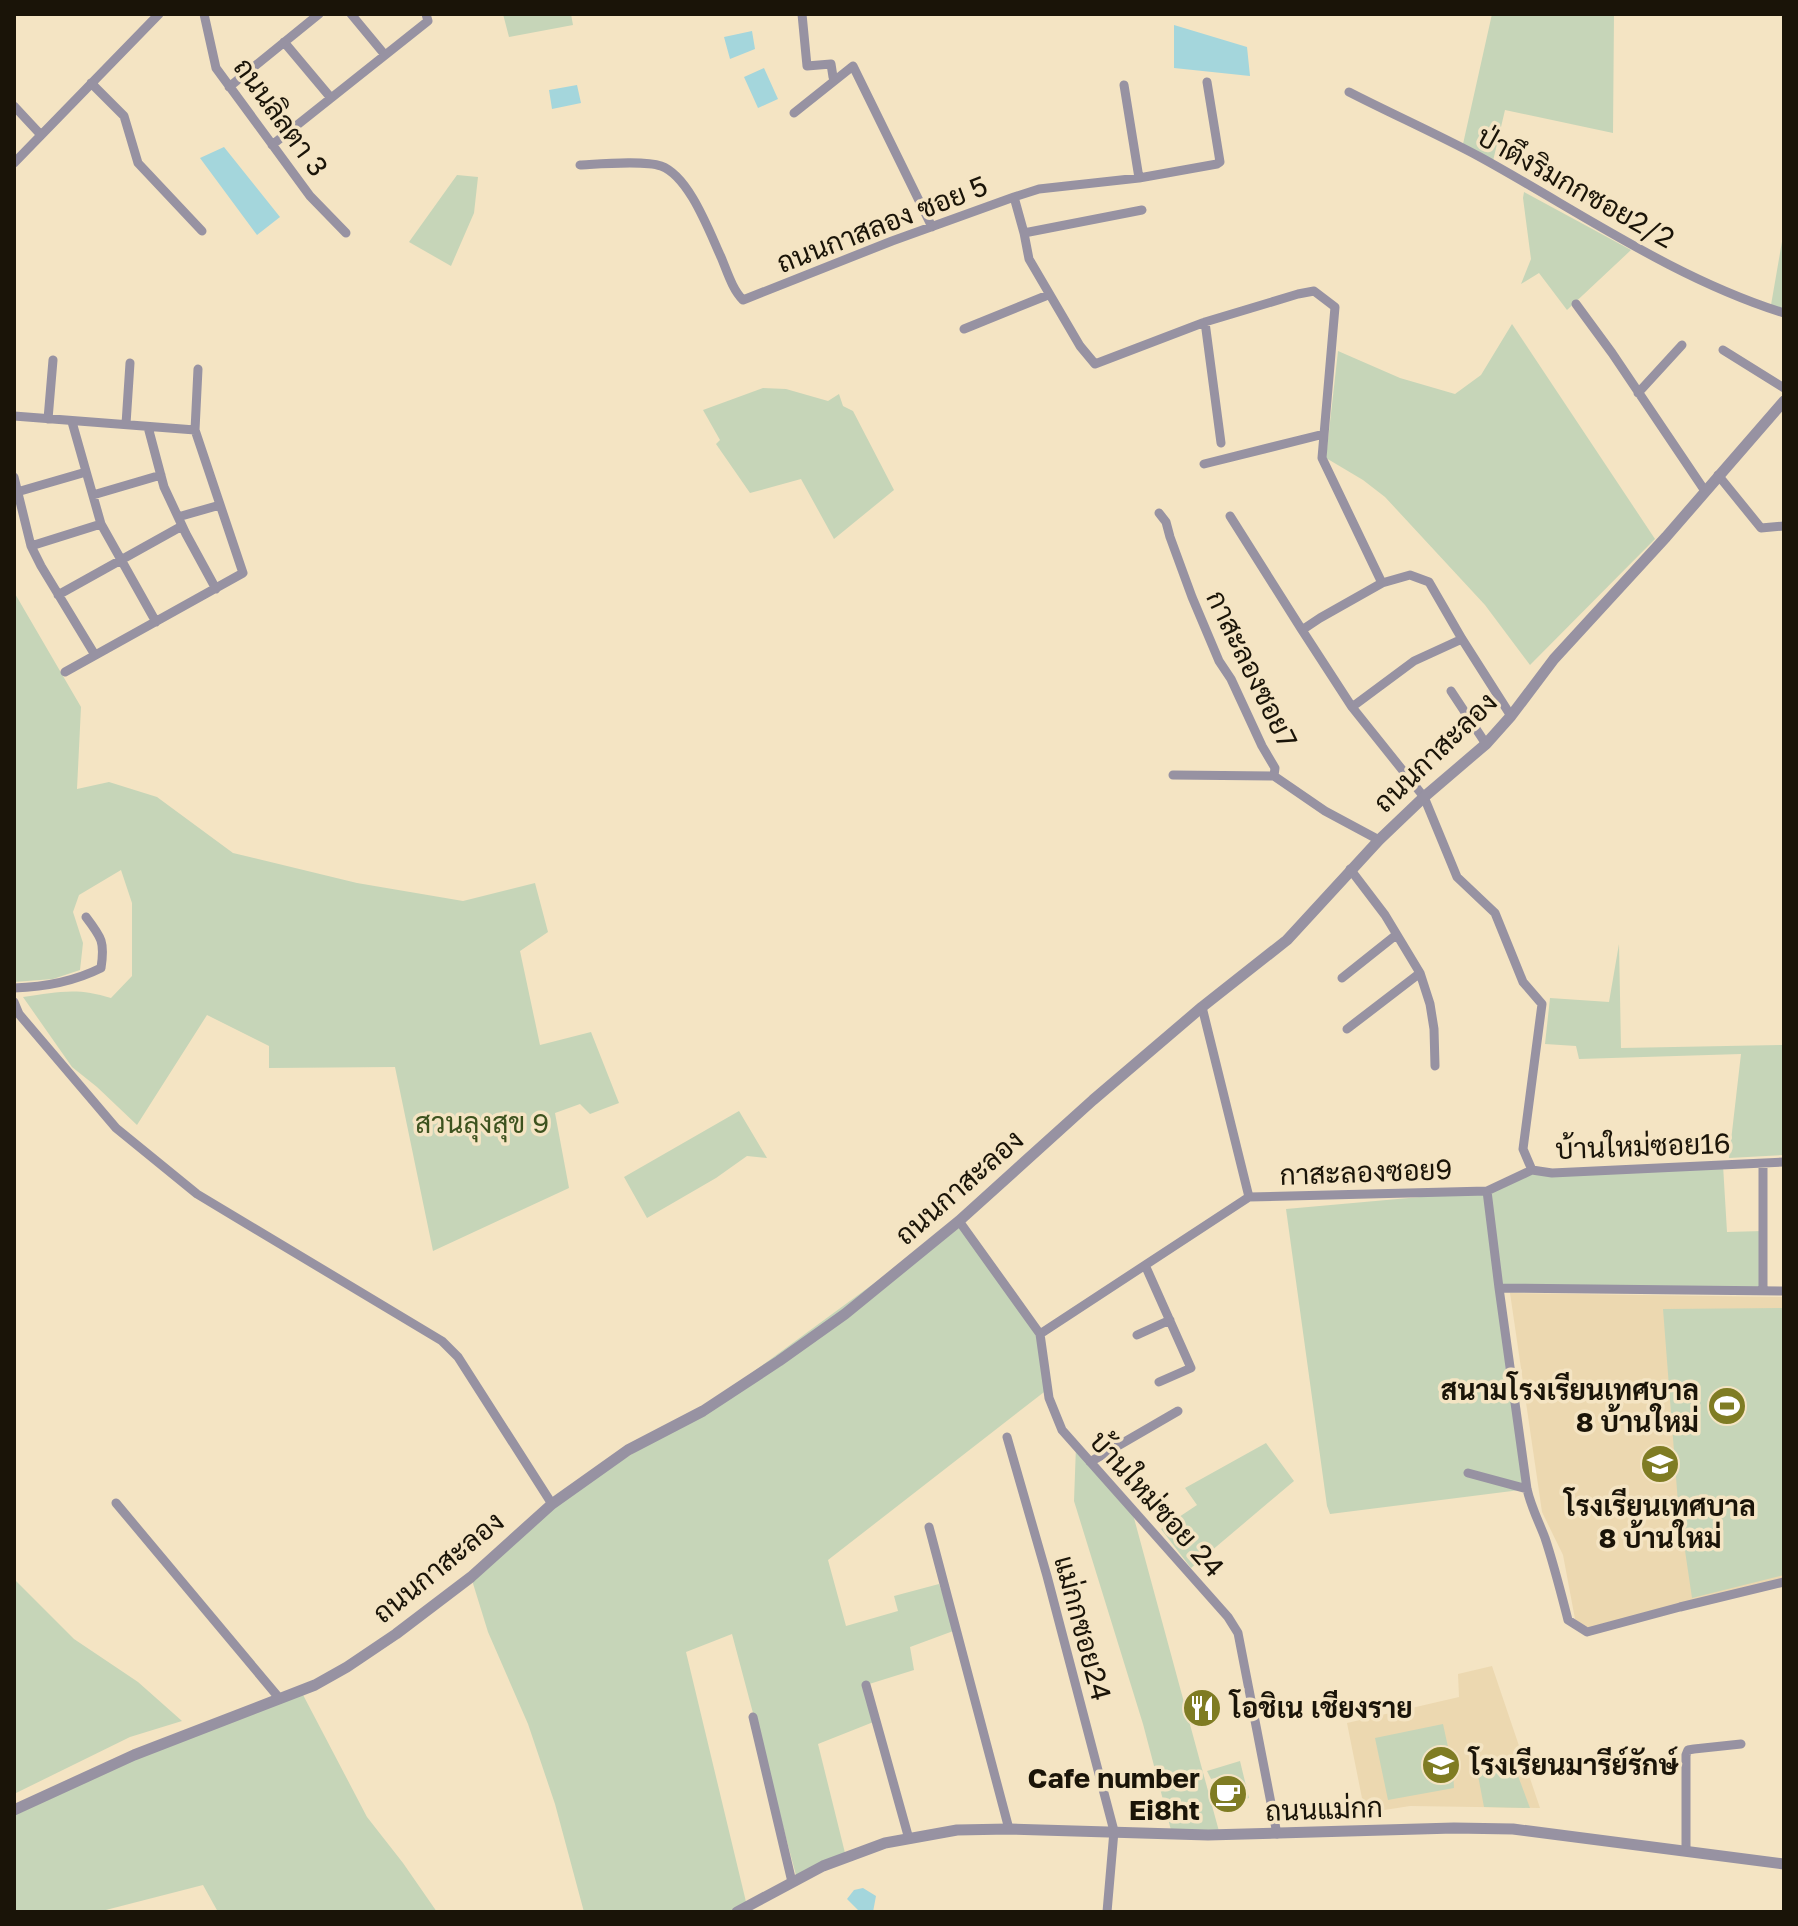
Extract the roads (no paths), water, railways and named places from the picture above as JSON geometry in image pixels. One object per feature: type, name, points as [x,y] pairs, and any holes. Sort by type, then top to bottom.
[{"type":"street","points":[[14,163],[159,14]]},
{"type":"street","name":"ถนนลิลตา 3","points":[[204,14],[216,68],[310,196],[346,233]]},
{"type":"street","points":[[229,87],[319,14]]},
{"type":"street","points":[[351,14],[385,55]]},
{"type":"street","points":[[272,145],[428,21],[426,14]]},
{"type":"street","points":[[802,14],[807,66],[831,64],[833,77]]},
{"type":"street","points":[[284,42],[331,98]]},
{"type":"street","points":[[794,113],[853,66],[932,227]]},
{"type":"street","points":[[1014,197],[1039,189],[1139,178],[1219,164],[1207,82]]},
{"type":"street","points":[[91,83],[124,116],[138,163],[202,231]]},
{"type":"street","points":[[1124,85],[1139,178]]},
{"type":"street","name":"ป่าตึงริมกกซอย2/2","points":[[1349,92],[1478,156],[1698,280],[1784,313]]},
{"type":"street","points":[[14,106],[41,135]]},
{"type":"street","name":"ถนนกาสลอง ซอย 5","points":[[580,165],[649,163],[672,172],[701,212],[739,298],[743,300],[1014,197],[1029,259],[1080,346],[1095,364],[1205,322],[1314,291],[1335,307],[1322,458],[1382,583]]},
{"type":"street","points":[[1024,233],[1142,210]]},
{"type":"street","points":[[964,329],[1048,295]]},
{"type":"street","points":[[1576,304],[1705,491]]},
{"type":"street","points":[[1205,322],[1221,443]]},
{"type":"street","points":[[1638,393],[1682,345]]},
{"type":"street","points":[[1723,350],[1784,388]]},
{"type":"street","points":[[48,419],[53,360]]},
{"type":"street","points":[[126,424],[130,363]]},
{"type":"street","points":[[65,672],[243,573],[195,430],[198,369]]},
{"type":"street","name":"ถนนกาสะลอง","points":[[14,1810],[134,1755],[315,1685],[347,1667],[471,1577],[552,1504],[628,1450],[703,1411],[845,1314],[959,1221],[1202,1007],[1287,940],[1379,840],[1486,744],[1554,659],[1666,537],[1784,401]]},
{"type":"street","points":[[14,416],[195,430]]},
{"type":"street","points":[[72,422],[101,524],[156,622]]},
{"type":"street","points":[[148,427],[164,487],[216,589]]},
{"type":"street","points":[[1204,464],[1324,434]]},
{"type":"street","points":[[17,492],[86,472]]},
{"type":"street","points":[[93,495],[161,475]]},
{"type":"street","points":[[1718,475],[1761,528],[1784,526]]},
{"type":"street","points":[[14,477],[31,546],[95,655]]},
{"type":"street","points":[[58,595],[121,562],[180,521],[220,505]]},
{"type":"street","name":"กาสะลองซอย7","points":[[1159,513],[1166,522],[1192,597],[1219,661],[1275,768],[1274,776],[1325,811],[1379,840]]},
{"type":"street","points":[[1230,516],[1352,707],[1424,797]]},
{"type":"street","points":[[31,546],[101,524]]},
{"type":"street","points":[[1302,630],[1382,583],[1410,575],[1429,582],[1511,716]]},
{"type":"street","points":[[1352,707],[1414,661],[1462,639]]},
{"type":"street","points":[[1451,691],[1486,744]]},
{"type":"street","points":[[1173,775],[1274,776]]},
{"type":"street","name":"บ้านใหม่ซอย16","points":[[1424,797],[1457,877],[1495,913],[1523,982],[1542,1004],[1523,1149],[1532,1170],[1552,1173],[1784,1162]]},
{"type":"street","points":[[1350,869],[1385,915],[1420,973],[1430,1004],[1435,1066]]},
{"type":"street","points":[[14,988],[42,987],[81,978],[101,968],[104,949],[100,935],[86,917]]},
{"type":"street","points":[[1342,978],[1396,935]]},
{"type":"street","points":[[1347,1029],[1420,973]]},
{"type":"street","points":[[14,1002],[19,1014],[116,1128],[166,1170],[197,1194],[442,1341],[458,1357],[552,1504]]},
{"type":"street","name":"กาสะลองซอย9","points":[[1202,1007],[1249,1197],[1487,1191]]},
{"type":"street","points":[[1763,1164],[1763,1291]]},
{"type":"street","points":[[1532,1170],[1487,1191],[1530,1506],[1544,1536],[1568,1620],[1587,1632],[1784,1582]]},
{"type":"street","points":[[1040,1334],[1249,1197]]},
{"type":"street","name":"บ้านใหม่ซอย 24","points":[[959,1221],[1040,1334],[1049,1398],[1062,1430],[1228,1617],[1238,1633],[1277,1834]]},
{"type":"street","points":[[1145,1265],[1191,1368],[1159,1382]]},
{"type":"street","points":[[1499,1288],[1784,1291]]},
{"type":"street","points":[[1137,1335],[1170,1320]]},
{"type":"street","points":[[1090,1462],[1178,1411]]},
{"type":"street","name":"แม่กกซอย24","points":[[1007,1437],[1114,1831],[1107,1912]]},
{"type":"street","points":[[1468,1473],[1527,1489]]},
{"type":"street","points":[[116,1503],[280,1699]]},
{"type":"street","points":[[929,1527],[1009,1829]]},
{"type":"street","points":[[866,1685],[909,1839]]},
{"type":"street","points":[[753,1717],[792,1882]]},
{"type":"street","points":[[1686,1851],[1688,1750],[1741,1744]]},
{"type":"street","name":"ถนนแม่กก","points":[[737,1912],[823,1866],[885,1843],[957,1830],[1208,1835],[1513,1829],[1784,1864]]},
{"type":"water","points":[[1174,25],[1247,47],[1250,76],[1174,68]]},
{"type":"water","points":[[752,31],[755,49],[730,59],[724,37]]},
{"type":"water","points":[[764,68],[778,99],[758,108],[744,77]]},
{"type":"water","points":[[577,85],[581,103],[552,109],[549,90]]},
{"type":"water","points":[[224,147],[280,217],[257,235],[200,158]]},
{"type":"water","points":[[863,1888],[876,1896],[873,1912],[860,1912],[847,1899],[854,1890]]},
{"type":"place","name":"สนามโรงเรียนเทศบาล 8 บ้านใหม่","points":[[1727,1406]]},
{"type":"place","name":"โรงเรียนเทศบาล 8 บ้านใหม่","points":[[1660,1464]]},
{"type":"place","name":"โอชิเน เชียงราย","points":[[1202,1708]]},
{"type":"place","name":"โรงเรียนมารีย์รักษ์","points":[[1441,1765]]},
{"type":"place","name":"Cafe number Ei8ht","points":[[1228,1794]]},
{"type":"park label","name":"สวนลุงสุข 9","points":[[482,1123]]}]
